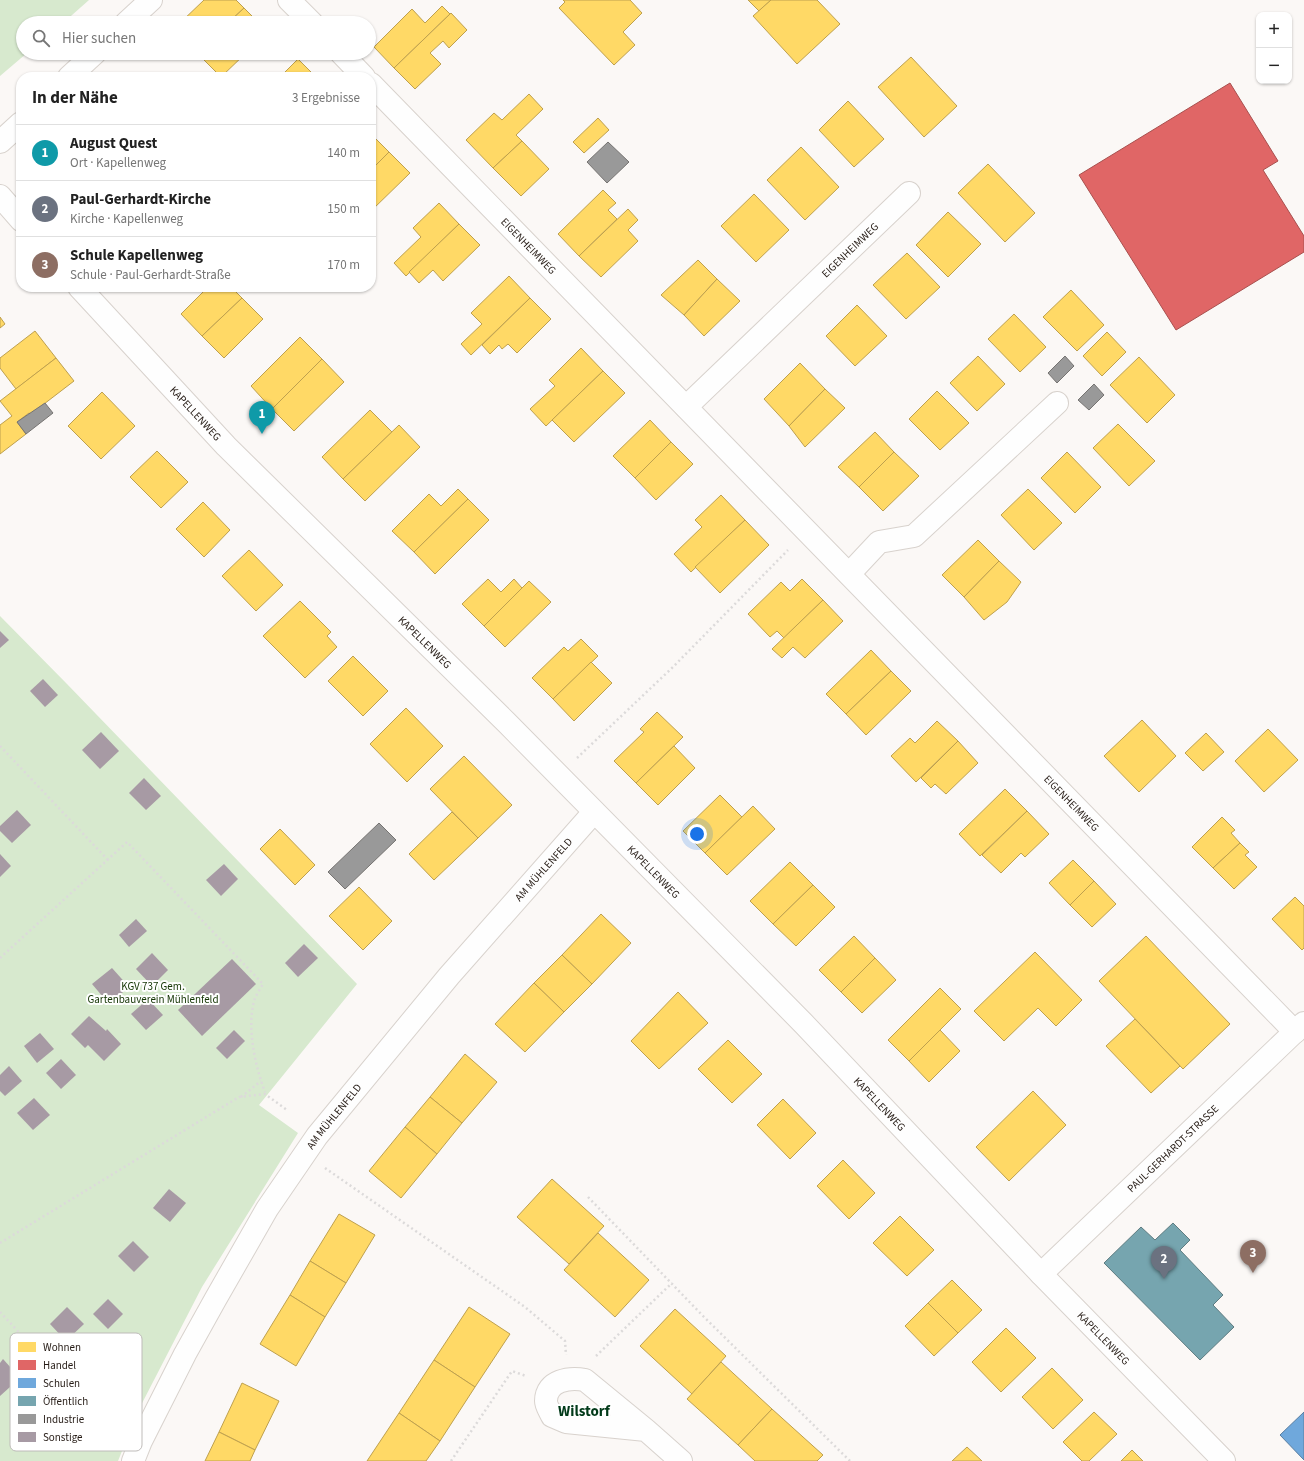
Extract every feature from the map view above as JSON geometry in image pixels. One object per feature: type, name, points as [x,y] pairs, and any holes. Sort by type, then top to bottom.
[{"type":"street","points":[[134,16],[151,0]]},
{"type":"street","points":[[289,0],[305,16]]},
{"type":"street","points":[[74,72],[87,60]]},
{"type":"street","points":[[348,60],[359,72]]},
{"type":"street","name":"EIGENHEIMWEG","points":[[376,89],[848,574],[1300,1027]]},
{"type":"street","points":[[0,142],[16,128]]},
{"type":"street","name":"EIGENHEIMWEG","points":[[686,407],[909,193]]},
{"type":"street","points":[[0,196],[16,214]]},
{"type":"street","name":"KAPELLENWEG","points":[[84,292],[226,446],[507,724],[804,1024],[1041,1274],[1224,1461]]},
{"type":"street","points":[[848,574],[879,542],[914,536],[1057,403]]},
{"type":"street","name":"AM MÜHLENFELD","points":[[142,1438],[185,1354],[267,1209],[317,1136],[449,976],[594,812]]},
{"type":"street","name":"PAUL-GERHARDT-STRASSE","points":[[1041,1274],[1300,1027]]},
{"type":"street","points":[[646,1430],[566,1422],[552,1416],[546,1403],[547,1394],[566,1381],[585,1380],[646,1430],[681,1461]]},
{"type":"street","name":"AM MÜHLENFELD","points":[[132,1461],[136,1451]]},
{"type":"path","points":[[558,776],[673,668],[807,531]]},
{"type":"path","points":[[0,746],[108,860]]},
{"type":"path","points":[[0,958],[127,842],[263,984],[254,1000],[252,1023],[255,1056],[265,1092]]},
{"type":"path","points":[[0,1243],[240,1097],[261,1081]]},
{"type":"path","points":[[240,1097],[265,1094],[287,1110]]},
{"type":"path","points":[[321,1166],[525,1307],[565,1341],[566,1381]]},
{"type":"path","points":[[588,1197],[850,1461]]},
{"type":"path","points":[[566,1381],[672,1283]]},
{"type":"path","points":[[0,1312],[20,1333]]},
{"type":"path","points":[[451,1461],[512,1371],[566,1381]]},
{"type":"green space","points":[[0,0],[89,0],[71,16],[16,16],[16,60],[19,60],[0,76]]},
{"type":"green space","name":"KGV 737 Gem. Gartenbauverein Mühlenfeld","points":[[0,616],[357,984],[259,1105],[298,1133],[202,1287],[142,1403],[142,1333],[10,1333],[10,1451],[122,1451],[118,1461],[0,1461]]},
{"type":"building: Wohnen","points":[[204,0],[236,0],[244,8],[235,16],[187,16]]},
{"type":"building: Wohnen","points":[[563,0],[630,0],[642,13],[623,32],[635,45],[614,65],[559,8],[565,2]]},
{"type":"building: Wohnen","points":[[748,0],[771,0],[759,11]]},
{"type":"building: Wohnen","points":[[771,0],[817,0],[840,24],[797,64],[753,16]]},
{"type":"building: Wohnen","points":[[442,6],[450,14],[394,68],[376,49],[376,45],[412,9],[425,23]]},
{"type":"building: Wohnen","points":[[244,8],[252,16],[235,16]]},
{"type":"building: Wohnen","points":[[451,13],[467,30],[449,48],[443,41],[430,53],[441,64],[415,89],[394,68]]},
{"type":"building: Wohnen","points":[[911,57],[957,106],[924,137],[878,87]]},
{"type":"building: Wohnen","points":[[204,60],[239,60],[226,72],[216,72]]},
{"type":"building: Wohnen","points":[[297,60],[299,60],[311,72],[285,72]]},
{"type":"building: Wohnen","points":[[529,94],[543,109],[516,135],[522,141],[493,168],[466,140],[494,113],[502,120]]},
{"type":"building: Wohnen","points":[[848,101],[884,139],[854,167],[819,130]]},
{"type":"building: Wohnen","points":[[598,118],[609,130],[584,153],[573,142]]},
{"type":"building: Wohnen","points":[[376,139],[389,152],[376,165]]},
{"type":"building: Wohnen","points":[[522,141],[549,169],[521,196],[493,168]]},
{"type":"building: Wohnen","points":[[801,147],[839,187],[805,220],[767,180]]},
{"type":"building: Wohnen","points":[[389,152],[410,173],[376,206],[376,165]]},
{"type":"building: Wohnen","points":[[988,164],[1035,213],[1005,242],[958,193]]},
{"type":"building: Wohnen","points":[[603,190],[616,203],[608,210],[617,219],[579,256],[558,234]]},
{"type":"building: Wohnen","points":[[754,194],[789,230],[756,262],[721,226]]},
{"type":"building: Wohnen","points":[[439,203],[459,224],[406,276],[394,263],[421,237],[413,228]]},
{"type":"building: Wohnen","points":[[628,209],[638,220],[628,230],[638,241],[601,277],[579,256]]},
{"type":"building: Wohnen","points":[[948,212],[981,244],[948,277],[916,245]]},
{"type":"building: Wohnen","points":[[459,224],[480,245],[443,281],[433,270],[419,283],[409,272]]},
{"type":"building: Wohnen","points":[[907,253],[940,287],[906,319],[873,285]]},
{"type":"building: Wohnen","points":[[698,260],[717,279],[684,315],[661,295]]},
{"type":"building: Wohnen","points":[[509,276],[530,298],[471,355],[461,344],[482,324],[471,313]]},
{"type":"building: Wohnen","points":[[717,279],[740,301],[704,336],[684,315]]},
{"type":"building: Wohnen","points":[[1071,290],[1104,325],[1077,351],[1043,317]]},
{"type":"building: Wohnen","points":[[203,292],[236,292],[242,298],[202,336],[181,314]]},
{"type":"building: Wohnen","points":[[242,298],[263,319],[224,358],[202,336]]},
{"type":"building: Wohnen","points":[[530,298],[551,319],[517,353],[508,344],[502,349],[499,345],[490,354],[482,345]]},
{"type":"building: Wohnen","points":[[857,305],[887,336],[855,366],[826,336]]},
{"type":"building: Wohnen","points":[[1014,314],[1046,347],[1020,372],[988,339]]},
{"type":"building: Wohnen","points":[[0,317],[5,324],[0,328]]},
{"type":"building: Wohnen","points":[[35,331],[56,358],[16,389],[0,368],[0,358]]},
{"type":"building: Wohnen","points":[[1107,332],[1126,352],[1102,376],[1083,356]]},
{"type":"building: Wohnen","points":[[300,337],[322,359],[272,409],[251,386]]},
{"type":"building: Wohnen","points":[[581,348],[603,371],[546,426],[530,409],[555,386],[549,380]]},
{"type":"building: Wohnen","points":[[978,356],[1005,384],[977,411],[950,383]]},
{"type":"building: Wohnen","points":[[1139,357],[1175,395],[1147,423],[1110,385]]},
{"type":"building: Wohnen","points":[[56,358],[74,381],[31,414],[29,413],[17,422],[26,434],[0,454],[0,425],[12,416],[0,401]]},
{"type":"building: Wohnen","points":[[322,359],[344,382],[294,431],[272,409]]},
{"type":"building: Wohnen","points":[[800,363],[825,389],[789,426],[764,399]]},
{"type":"building: Wohnen","points":[[603,371],[625,393],[574,442],[552,420]]},
{"type":"building: Wohnen","points":[[825,389],[845,408],[805,447],[789,426]]},
{"type":"building: Wohnen","points":[[937,391],[969,423],[940,450],[909,419]]},
{"type":"building: Wohnen","points":[[102,392],[135,426],[101,459],[68,426]]},
{"type":"building: Wohnen","points":[[370,410],[392,432],[343,479],[322,457]]},
{"type":"building: Wohnen","points":[[650,420],[671,442],[635,478],[613,456]]},
{"type":"building: Wohnen","points":[[1118,424],[1155,461],[1129,486],[1093,448]]},
{"type":"building: Wohnen","points":[[399,425],[420,447],[365,501],[343,479]]},
{"type":"building: Wohnen","points":[[875,432],[894,452],[859,487],[838,467]]},
{"type":"building: Wohnen","points":[[671,442],[693,464],[656,500],[635,478]]},
{"type":"building: Wohnen","points":[[157,451],[188,482],[161,508],[130,477]]},
{"type":"building: Wohnen","points":[[894,452],[919,476],[883,511],[859,487]]},
{"type":"building: Wohnen","points":[[1067,452],[1101,487],[1075,513],[1041,478]]},
{"type":"building: Wohnen","points":[[458,489],[468,499],[414,552],[392,531],[429,494],[441,506]]},
{"type":"building: Wohnen","points":[[1028,489],[1062,523],[1034,550],[1001,515]]},
{"type":"building: Wohnen","points":[[721,495],[745,520],[691,572],[674,554],[702,527],[695,520]]},
{"type":"building: Wohnen","points":[[468,499],[489,520],[435,574],[414,552]]},
{"type":"building: Wohnen","points":[[203,502],[230,530],[204,557],[176,529]]},
{"type":"building: Wohnen","points":[[745,520],[769,545],[720,593],[695,567]]},
{"type":"building: Wohnen","points":[[978,540],[999,561],[964,597],[942,575]]},
{"type":"building: Wohnen","points":[[249,550],[283,585],[256,611],[222,576]]},
{"type":"building: Wohnen","points":[[999,561],[1021,582],[1007,602],[984,620],[964,597]]},
{"type":"building: Wohnen","points":[[488,579],[501,592],[514,579],[522,588],[484,626],[462,604]]},
{"type":"building: Wohnen","points":[[802,579],[823,600],[784,638],[777,631],[770,637],[748,614],[781,582],[790,591]]},
{"type":"building: Wohnen","points":[[529,581],[551,602],[505,647],[484,626]]},
{"type":"building: Wohnen","points":[[823,600],[843,621],[805,658],[793,647],[782,658],[772,649]]},
{"type":"building: Wohnen","points":[[300,601],[331,632],[327,636],[337,647],[305,678],[263,636]]},
{"type":"building: Wohnen","points":[[581,639],[598,656],[553,699],[532,678],[564,647],[568,651]]},
{"type":"building: Wohnen","points":[[871,650],[891,671],[846,714],[826,694]]},
{"type":"building: Wohnen","points":[[353,656],[388,691],[363,716],[328,681]]},
{"type":"building: Wohnen","points":[[591,662],[612,683],[574,721],[553,699]]},
{"type":"building: Wohnen","points":[[891,671],[911,691],[866,735],[846,714]]},
{"type":"building: Wohnen","points":[[406,708],[443,746],[407,782],[370,744]]},
{"type":"building: Wohnen","points":[[657,712],[683,737],[636,783],[614,761],[644,732],[640,729]]},
{"type":"building: Wohnen","points":[[1142,720],[1176,756],[1139,792],[1104,756]]},
{"type":"building: Wohnen","points":[[937,721],[958,741],[916,782],[891,756],[910,738],[915,743]]},
{"type":"building: Wohnen","points":[[1268,729],[1298,760],[1264,792],[1235,761]]},
{"type":"building: Wohnen","points":[[1206,733],[1224,752],[1203,771],[1185,753]]},
{"type":"building: Wohnen","points":[[958,741],[978,763],[946,794],[935,784],[931,788],[921,778]]},
{"type":"building: Wohnen","points":[[674,746],[695,768],[658,805],[636,783]]},
{"type":"building: Wohnen","points":[[464,756],[512,805],[478,838],[430,789]]},
{"type":"building: Wohnen","points":[[1005,789],[1027,811],[980,856],[959,834]]},
{"type":"building: Wohnen","points":[[720,795],[742,817],[705,853],[683,831]]},
{"type":"building: Wohnen","points":[[753,806],[775,829],[727,875],[705,853]]},
{"type":"building: Wohnen","points":[[1027,811],[1049,834],[1025,857],[1021,853],[1001,873],[982,855]]},
{"type":"building: Wohnen","points":[[452,812],[478,838],[434,880],[409,854]]},
{"type":"building: Wohnen","points":[[1222,817],[1235,830],[1231,833],[1240,843],[1213,868],[1192,847]]},
{"type":"building: Wohnen","points":[[280,829],[315,865],[295,885],[260,849]]},
{"type":"building: Wohnen","points":[[1240,843],[1249,852],[1245,855],[1257,867],[1234,889],[1213,868]]},
{"type":"building: Wohnen","points":[[1073,860],[1094,881],[1070,905],[1049,883]]},
{"type":"building: Wohnen","points":[[790,862],[813,885],[773,924],[750,901]]},
{"type":"building: Wohnen","points":[[1094,881],[1116,904],[1092,927],[1070,905]]},
{"type":"building: Wohnen","points":[[813,885],[835,907],[796,946],[773,924]]},
{"type":"building: Wohnen","points":[[359,887],[392,921],[363,950],[329,916]]},
{"type":"building: Wohnen","points":[[1295,897],[1304,906],[1304,948],[1302,950],[1272,919]]},
{"type":"building: Wohnen","points":[[601,914],[631,943],[592,984],[562,955]]},
{"type":"building: Wohnen","points":[[854,936],[875,958],[841,992],[819,970]]},
{"type":"building: Wohnen","points":[[1146,936],[1230,1024],[1183,1069],[1099,981]]},
{"type":"building: Wohnen","points":[[1035,952],[1082,1000],[1056,1026],[1038,1008],[1004,1041],[974,1011]]},
{"type":"building: Wohnen","points":[[562,955],[592,984],[564,1012],[534,983]]},
{"type":"building: Wohnen","points":[[875,958],[896,980],[862,1013],[841,992]]},
{"type":"building: Wohnen","points":[[534,983],[564,1012],[525,1052],[495,1024]]},
{"type":"building: Wohnen","points":[[940,988],[961,1009],[909,1061],[888,1040]]},
{"type":"building: Wohnen","points":[[678,992],[708,1023],[659,1069],[631,1041]]},
{"type":"building: Wohnen","points":[[1135,1019],[1180,1066],[1151,1093],[1106,1046]]},
{"type":"building: Wohnen","points":[[940,1030],[960,1051],[929,1082],[909,1061]]},
{"type":"building: Wohnen","points":[[728,1040],[762,1074],[732,1103],[698,1069]]},
{"type":"building: Wohnen","points":[[465,1054],[497,1082],[462,1123],[430,1097]]},
{"type":"building: Wohnen","points":[[1033,1091],[1066,1125],[1009,1181],[976,1147]]},
{"type":"building: Wohnen","points":[[430,1097],[462,1123],[437,1154],[405,1127]]},
{"type":"building: Wohnen","points":[[783,1099],[816,1133],[790,1159],[757,1125]]},
{"type":"building: Wohnen","points":[[405,1127],[437,1154],[401,1198],[369,1171]]},
{"type":"building: Wohnen","points":[[843,1160],[875,1193],[849,1219],[817,1186]]},
{"type":"building: Wohnen","points":[[552,1179],[604,1226],[569,1264],[517,1217]]},
{"type":"building: Wohnen","points":[[339,1214],[375,1235],[346,1283],[310,1261]]},
{"type":"building: Wohnen","points":[[900,1216],[934,1250],[907,1276],[873,1243]]},
{"type":"building: Wohnen","points":[[598,1233],[649,1280],[615,1317],[564,1270]]},
{"type":"building: Wohnen","points":[[310,1261],[346,1283],[325,1317],[290,1295]]},
{"type":"building: Wohnen","points":[[952,1280],[982,1310],[958,1333],[928,1303]]},
{"type":"building: Wohnen","points":[[290,1295],[325,1317],[296,1366],[260,1344]]},
{"type":"building: Wohnen","points":[[928,1303],[958,1333],[934,1356],[905,1326]]},
{"type":"building: Wohnen","points":[[469,1307],[510,1334],[475,1387],[434,1360]]},
{"type":"building: Wohnen","points":[[675,1309],[726,1356],[692,1394],[640,1346]]},
{"type":"building: Wohnen","points":[[1006,1328],[1036,1358],[1001,1392],[972,1362]]},
{"type":"building: Wohnen","points":[[434,1360],[475,1387],[440,1441],[399,1413]]},
{"type":"building: Wohnen","points":[[721,1362],[772,1409],[738,1445],[687,1399]]},
{"type":"building: Wohnen","points":[[1052,1368],[1083,1400],[1053,1429],[1022,1397]]},
{"type":"building: Wohnen","points":[[242,1383],[279,1401],[255,1450],[219,1432]]},
{"type":"building: Wohnen","points":[[772,1409],[823,1455],[817,1461],[755,1461],[738,1445]]},
{"type":"building: Wohnen","points":[[1094,1412],[1117,1434],[1089,1461],[1082,1461],[1063,1442]]},
{"type":"building: Wohnen","points":[[399,1413],[440,1441],[426,1461],[367,1461]]},
{"type":"building: Wohnen","points":[[219,1432],[255,1450],[250,1461],[205,1461]]},
{"type":"building: Wohnen","points":[[967,1447],[982,1461],[952,1461]]},
{"type":"building: Wohnen","points":[[1132,1450],[1143,1461],[1121,1461]]},
{"type":"building: Handel","points":[[1230,83],[1278,161],[1263,170],[1304,236],[1304,252],[1176,330],[1079,175]]},
{"type":"building: Schulen","points":[[1304,1412],[1304,1460],[1280,1435]]},
{"type":"building: Öffentlich","points":[[1173,1223],[1190,1240],[1180,1250],[1223,1295],[1213,1305],[1234,1327],[1200,1360],[1104,1263],[1141,1227],[1155,1240]]},
{"type":"building: Industrie","points":[[608,142],[629,162],[607,183],[587,162]]},
{"type":"building: Industrie","points":[[1065,356],[1074,366],[1057,383],[1048,373]]},
{"type":"building: Industrie","points":[[1094,384],[1104,395],[1089,410],[1078,400]]},
{"type":"building: Industrie","points":[[45,403],[53,413],[26,434],[17,422]]},
{"type":"building: Industrie","points":[[379,823],[396,840],[345,889],[328,872]]},
{"type":"building: Sonstige","points":[[0,631],[9,640],[0,648]]},
{"type":"building: Sonstige","points":[[43,679],[58,695],[45,707],[30,691]]},
{"type":"building: Sonstige","points":[[101,732],[119,751],[100,769],[82,750]]},
{"type":"building: Sonstige","points":[[144,778],[161,796],[146,810],[129,793]]},
{"type":"building: Sonstige","points":[[17,810],[31,825],[12,843],[0,831],[0,826]]},
{"type":"building: Sonstige","points":[[0,854],[11,866],[0,877]]},
{"type":"building: Sonstige","points":[[224,864],[238,879],[221,896],[206,880]]},
{"type":"building: Sonstige","points":[[136,919],[147,931],[129,947],[119,935]]},
{"type":"building: Sonstige","points":[[304,944],[318,958],[298,977],[285,963]]},
{"type":"building: Sonstige","points":[[152,953],[168,970],[152,986],[136,969]]},
{"type":"building: Sonstige","points":[[232,959],[256,984],[202,1036],[178,1010]]},
{"type":"building: Sonstige","points":[[112,968],[129,987],[109,1004],[92,984]]},
{"type":"building: Sonstige","points":[[148,999],[163,1015],[146,1030],[131,1014]]},
{"type":"building: Sonstige","points":[[89,1016],[106,1031],[107,1029],[121,1044],[104,1061],[88,1045],[85,1048],[71,1034]]},
{"type":"building: Sonstige","points":[[234,1030],[245,1041],[227,1059],[216,1048]]},
{"type":"building: Sonstige","points":[[40,1033],[54,1049],[37,1063],[24,1046]]},
{"type":"building: Sonstige","points":[[61,1059],[76,1075],[61,1089],[46,1073]]},
{"type":"building: Sonstige","points":[[9,1066],[22,1081],[5,1096],[0,1091],[0,1075]]},
{"type":"building: Sonstige","points":[[34,1098],[50,1115],[33,1130],[17,1113]]},
{"type":"building: Sonstige","points":[[169,1189],[186,1203],[170,1222],[153,1208]]},
{"type":"building: Sonstige","points":[[133,1241],[149,1257],[134,1272],[118,1256]]},
{"type":"building: Sonstige","points":[[108,1299],[123,1314],[108,1329],[93,1314]]},
{"type":"building: Sonstige","points":[[67,1307],[84,1324],[74,1333],[58,1333],[50,1324]]},
{"type":"building: Sonstige","points":[[3,1359],[10,1367],[10,1387],[0,1396],[0,1363]]},
{"type":"place","name":"August Quest","points":[[262,434]]},
{"type":"place","name":"Schule Kapellenweg","points":[[1253,1273]]},
{"type":"place","name":"Paul-Gerhardt-Kirche","points":[[1164,1279]]},
{"type":"district","name":"Wilstorf","points":[[584,1411]]}]
